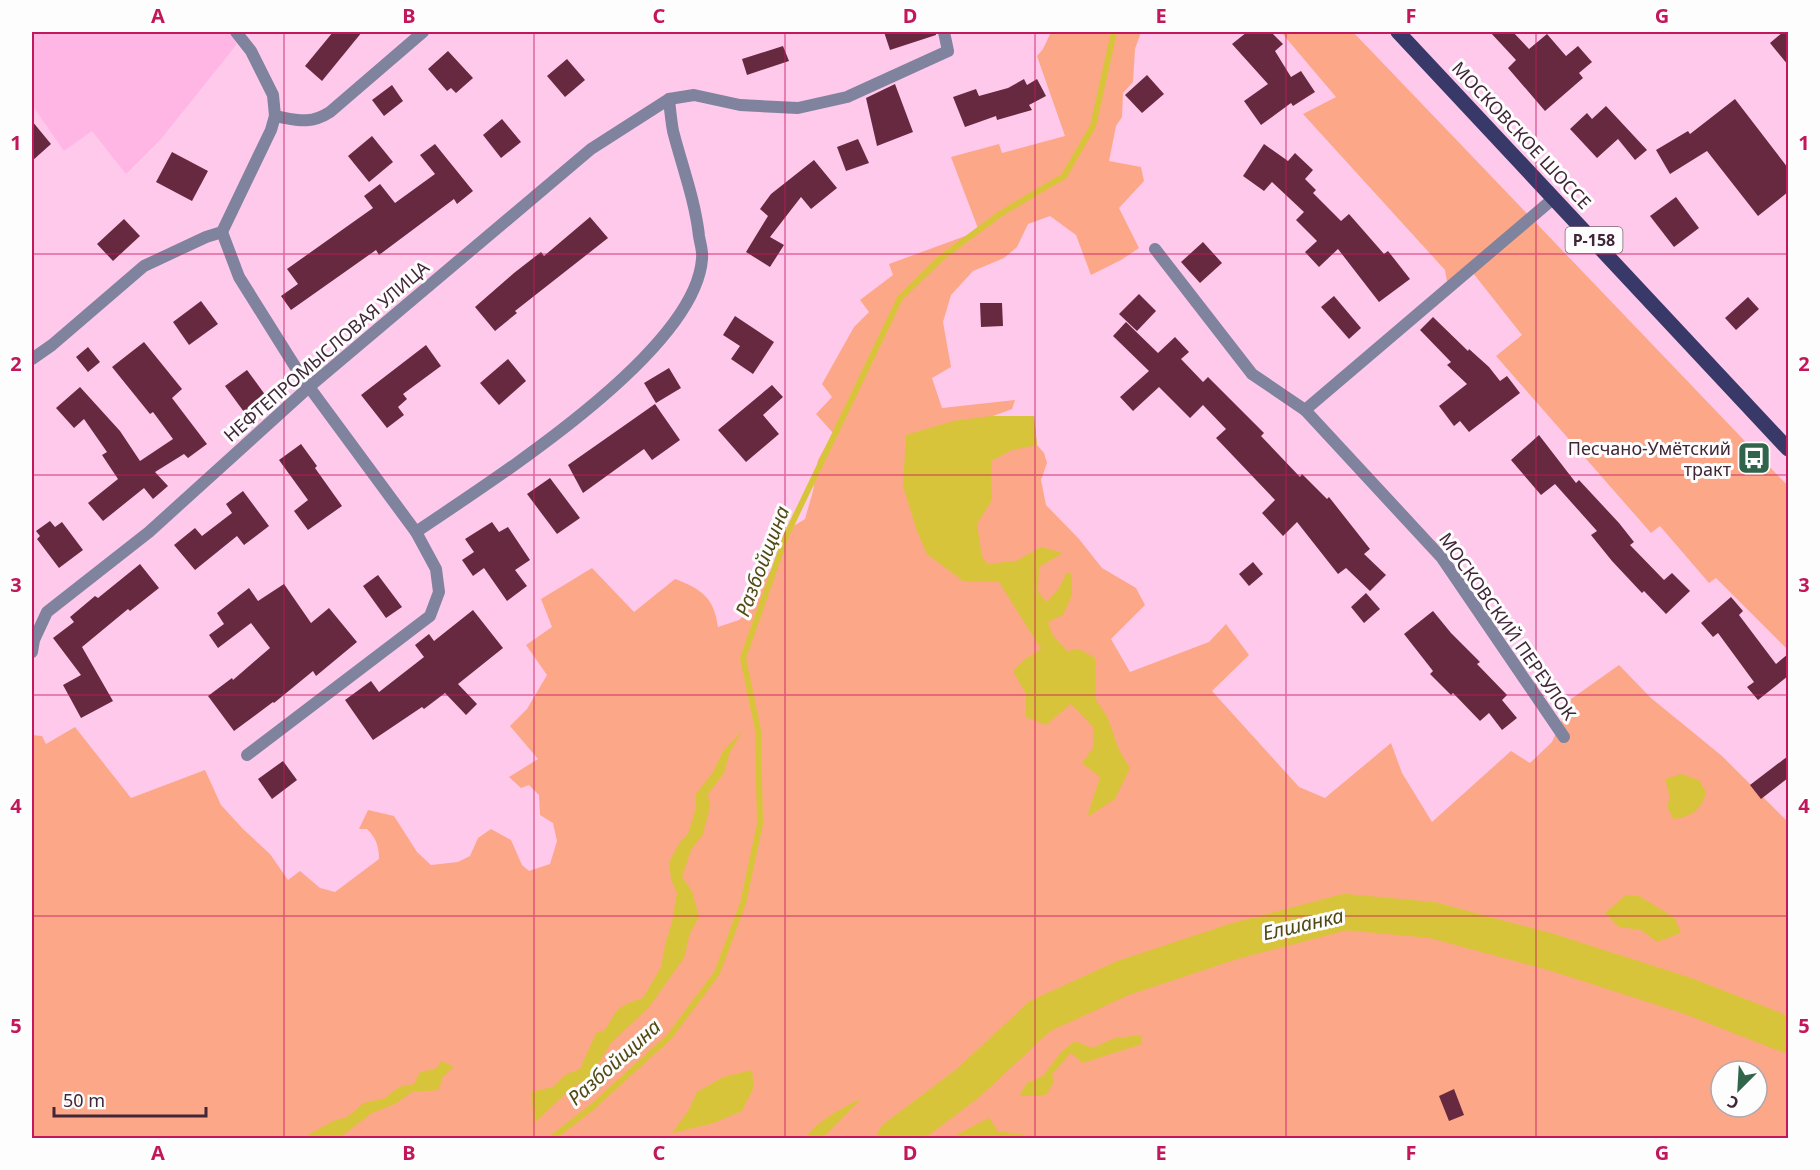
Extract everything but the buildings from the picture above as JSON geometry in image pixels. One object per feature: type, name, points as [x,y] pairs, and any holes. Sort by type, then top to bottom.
[{"type":"main road","name":"МОСКОВСКОЕ ШОССЕ","points":[[1398,32],[1788,449]]},
{"type":"street","points":[[236,32],[251,51],[273,95],[275,116],[271,130],[222,232],[239,277],[309,387],[416,532],[436,569],[439,592],[430,616],[247,755]]},
{"type":"street","points":[[275,116],[301,121],[318,120],[423,32]]},
{"type":"street","points":[[416,532],[530,454],[608,392],[676,320],[694,290],[702,258],[697,214],[672,128],[669,99],[694,95],[740,105],[798,108],[847,97],[948,51],[944,32]]},
{"type":"street","name":"НЕФТЕПРОМЫСЛОВАЯ УЛИЦА","points":[[32,652],[34,640],[47,612],[149,532],[309,387],[591,149],[669,99]]},
{"type":"street","points":[[1305,410],[1554,198]]},
{"type":"street","points":[[32,359],[52,345],[144,267],[206,237],[222,232]]},
{"type":"street","name":"МОСКОВСКИЙ ПЕРЕУЛОК","points":[[1155,249],[1252,374],[1305,410],[1442,558],[1563,736]]},
{"type":"shaded area","points":[[32,32],[228,32],[237,44],[161,139],[126,174],[92,131],[64,151],[32,105]]},
{"type":"shaded area","points":[[1051,32],[1141,32],[1135,49],[1133,82],[1123,93],[1122,117],[1116,126],[1109,161],[1141,167],[1144,181],[1119,208],[1139,248],[1091,275],[1076,235],[1050,216],[1028,224],[1017,247],[1004,258],[973,271],[951,295],[943,322],[951,367],[932,378],[942,408],[1015,400],[1012,409],[993,416],[1034,416],[1037,445],[1044,453],[1047,463],[1041,480],[1046,505],[1079,539],[1102,568],[1136,588],[1145,605],[1111,639],[1130,672],[1209,642],[1226,624],[1249,655],[1212,691],[1299,787],[1325,798],[1391,743],[1402,773],[1432,822],[1511,751],[1530,763],[1552,742],[1571,699],[1619,665],[1651,698],[1722,756],[1788,822],[1788,1138],[32,1138],[32,735],[42,736],[46,744],[75,727],[131,798],[205,770],[221,805],[270,854],[288,880],[300,871],[320,888],[335,892],[379,859],[378,846],[373,836],[367,829],[359,829],[368,810],[394,816],[417,852],[431,865],[458,862],[470,856],[478,838],[491,829],[511,840],[522,865],[529,871],[550,864],[557,841],[553,823],[540,815],[539,795],[529,785],[521,788],[509,777],[538,759],[510,726],[527,709],[547,675],[526,645],[552,627],[541,599],[592,568],[634,612],[675,579],[692,586],[705,596],[713,608],[718,627],[739,620],[748,611],[748,585],[768,574],[777,563],[781,544],[792,527],[805,519],[818,460],[833,433],[816,414],[832,397],[822,384],[854,327],[869,312],[860,300],[893,275],[889,264],[979,231],[951,157],[999,144],[1002,153],[1065,136],[1037,56]]},
{"type":"shaded area","points":[[1281,32],[1353,32],[1788,486],[1788,650],[1716,578],[1709,583],[1660,526],[1651,533],[1496,356],[1522,335],[1473,273],[1449,292],[1445,270],[1303,114],[1336,97]]},
{"type":"shaded area","points":[[991,416],[1034,416],[1037,445],[1012,450],[991,461],[992,500],[977,524],[982,556],[987,564],[1016,561],[1041,547],[1063,553],[1039,567],[1038,592],[1047,602],[1059,588],[1067,572],[1072,575],[1072,595],[1063,615],[1048,622],[1052,634],[1067,651],[1079,649],[1095,658],[1096,700],[1107,716],[1119,750],[1130,768],[1115,799],[1087,817],[1100,777],[1082,763],[1093,748],[1093,727],[1071,704],[1046,725],[1026,717],[1025,692],[1013,671],[1024,660],[1041,649],[999,582],[963,581],[927,554],[903,486],[906,435],[953,421]]},
{"type":"shaded area","points":[[743,730],[730,752],[724,773],[708,794],[710,807],[703,834],[691,850],[682,877],[692,891],[699,917],[690,933],[684,958],[649,1007],[611,1043],[591,1076],[572,1088],[534,1123],[531,1092],[553,1087],[565,1075],[580,1069],[596,1033],[605,1030],[616,1012],[624,1006],[643,998],[661,967],[677,893],[671,879],[669,862],[680,842],[688,834],[696,807],[696,794],[713,772],[723,751]]},
{"type":"shaded area","points":[[1681,774],[1699,780],[1706,792],[1702,804],[1695,812],[1673,819],[1667,806],[1670,797],[1665,779]]},
{"type":"shaded area","points":[[1626,895],[1639,896],[1675,918],[1681,933],[1657,942],[1641,930],[1619,927],[1605,913]]},
{"type":"shaded area","points":[[1142,1035],[1142,1044],[1083,1063],[1071,1053],[1052,1074],[1054,1082],[1046,1095],[1019,1096],[1027,1083],[1043,1076],[1061,1052],[1075,1041],[1092,1048],[1115,1038]]},
{"type":"shaded area","points":[[442,1061],[454,1067],[442,1078],[439,1090],[412,1092],[395,1104],[372,1113],[339,1138],[302,1138],[333,1121],[347,1117],[364,1103],[385,1098],[399,1087],[414,1084],[420,1072],[435,1069]]},
{"type":"shaded area","points":[[752,1070],[754,1087],[742,1111],[714,1123],[672,1133],[688,1111],[697,1092],[723,1077]]},
{"type":"shaded area","points":[[862,1098],[823,1138],[805,1138],[838,1110]]},
{"type":"shaded area","points":[[989,1118],[998,1131],[1048,1138],[950,1138]]},
{"type":"waterway","name":"Разбойщина","points":[[552,1138],[591,1108],[669,1037],[717,973],[743,903],[760,824],[758,730],[743,658],[786,536],[900,298],[941,258],[1000,214],[1064,176],[1093,126],[1114,32]]},
{"type":"waterway","name":"Елшанка","points":[[895,1138],[968,1083],[1040,1016],[1123,978],[1235,941],[1345,912],[1432,920],[1551,952],[1688,996],[1788,1035]]},
{"type":"place","name":"Песчано-Умётский тракт","points":[[1754,458]]}]
